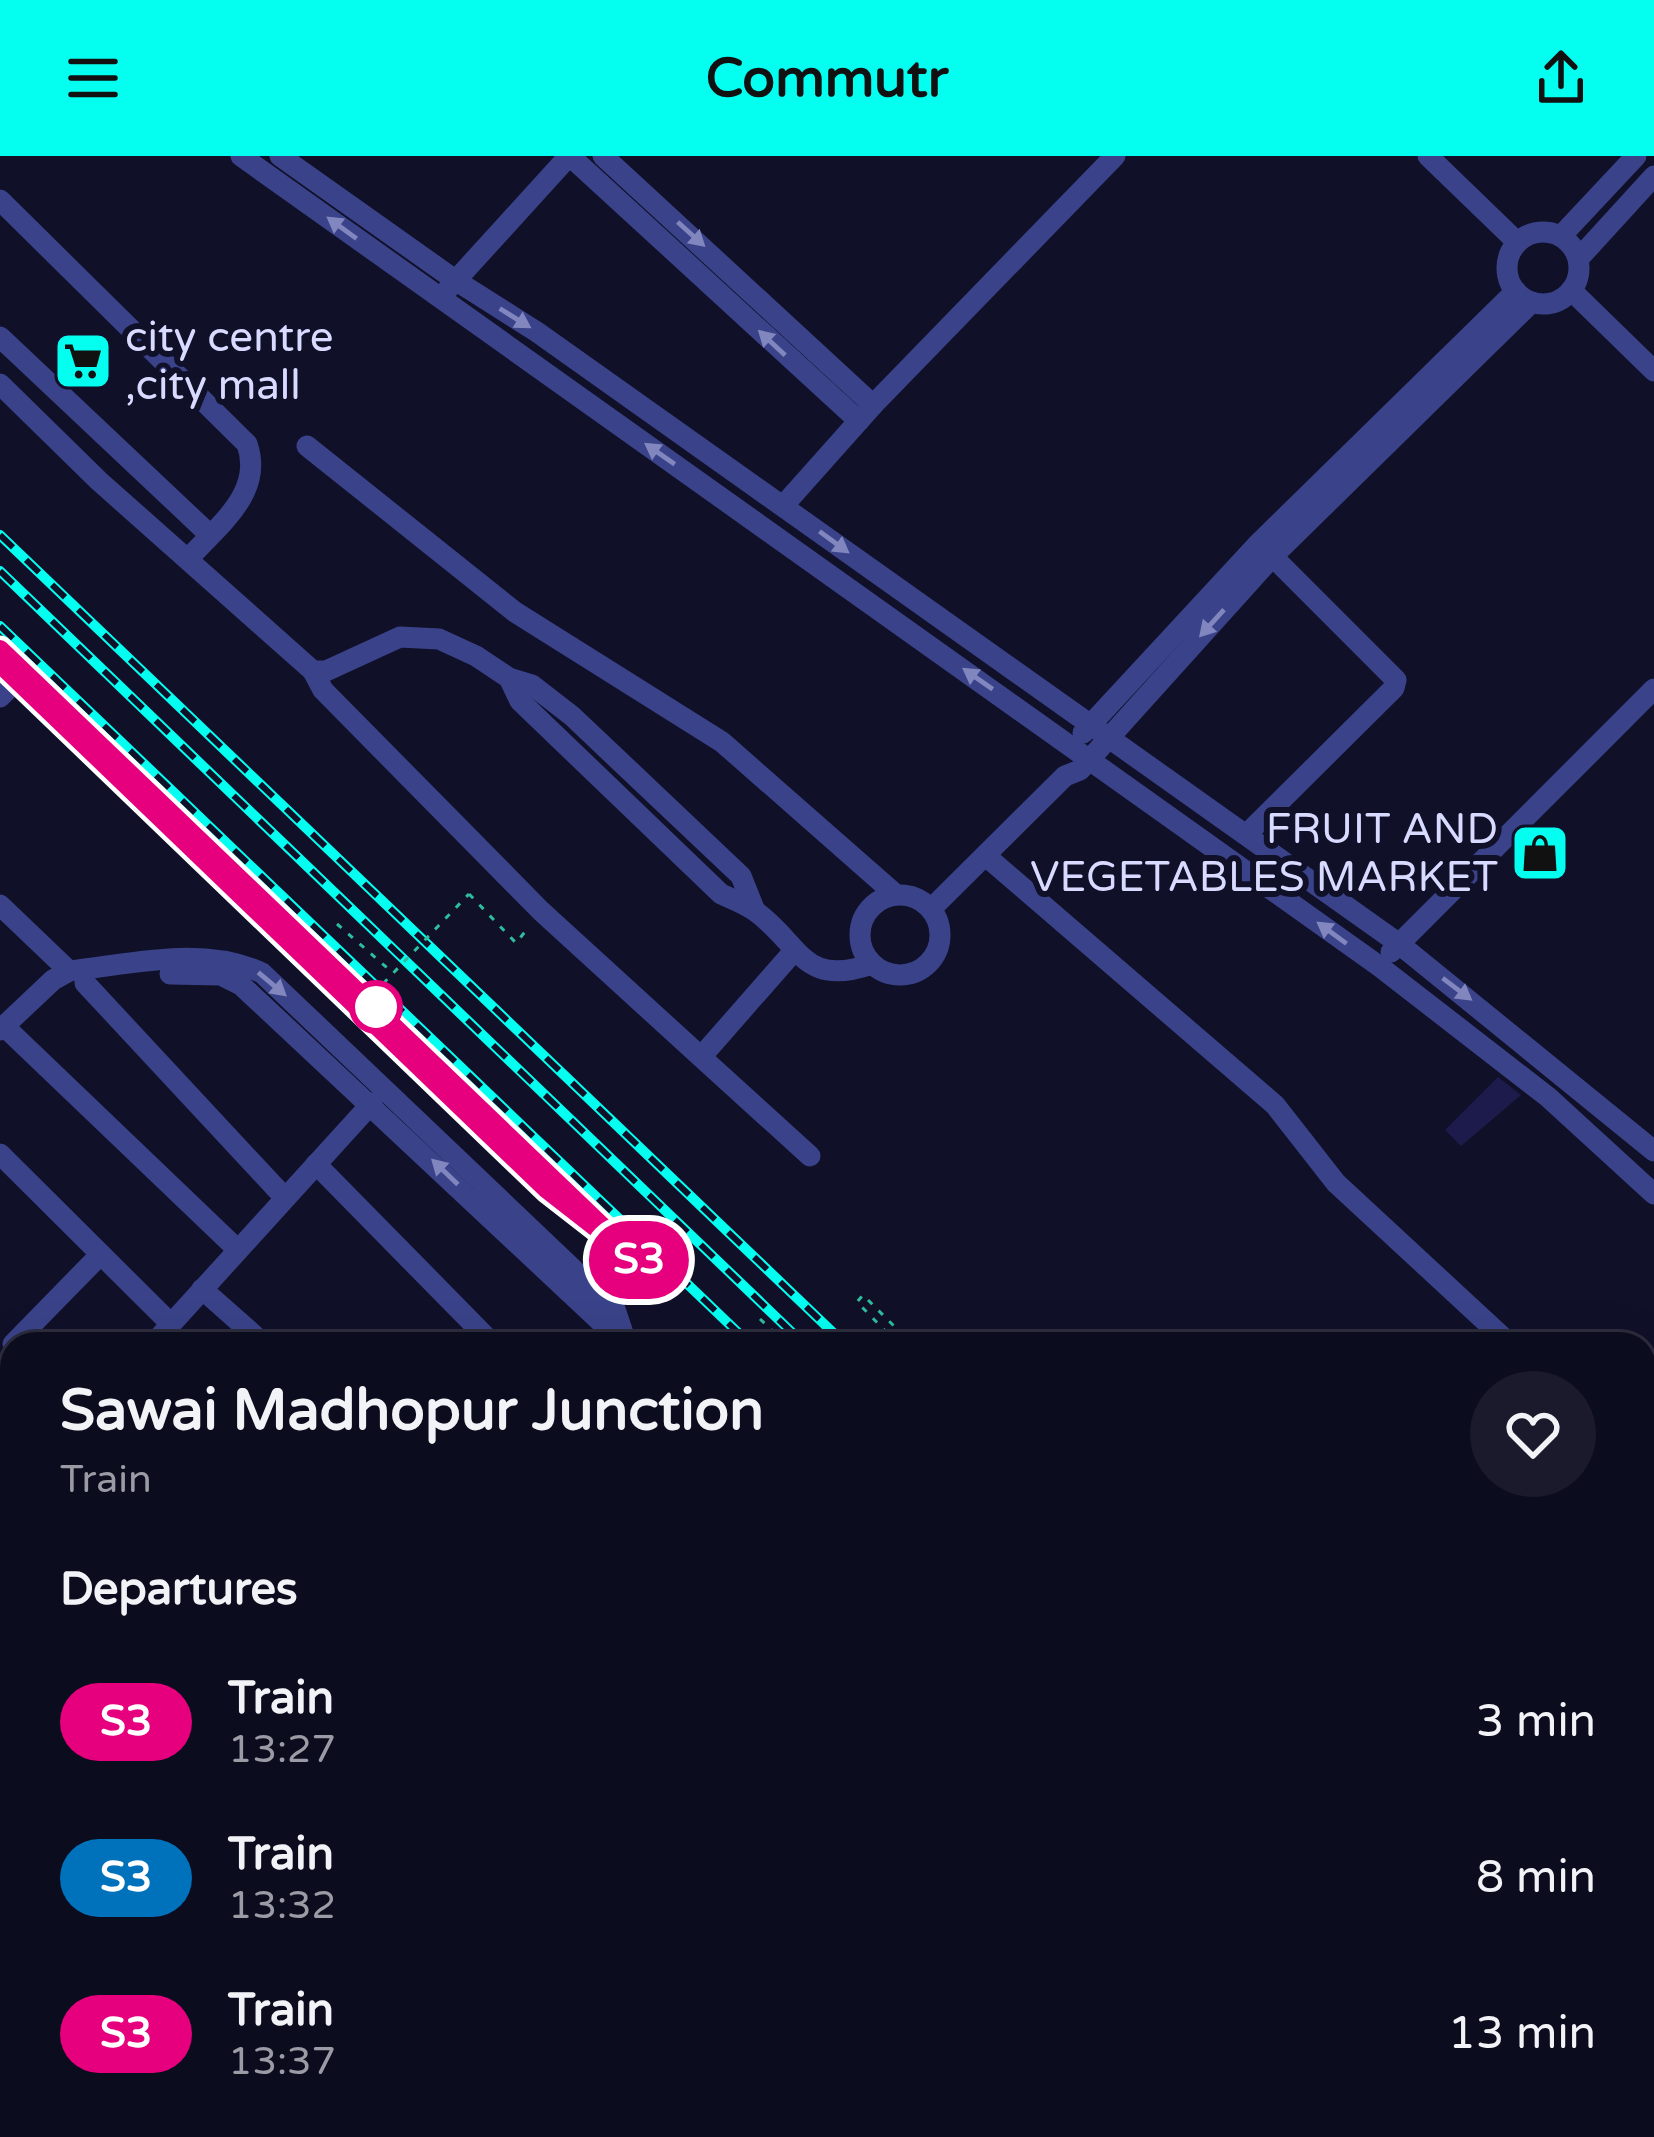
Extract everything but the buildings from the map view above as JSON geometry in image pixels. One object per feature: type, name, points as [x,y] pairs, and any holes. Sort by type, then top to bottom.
[{"type":"street","points":[[242,156],[1379,966],[1532,1084],[1654,1194]]},
{"type":"street","points":[[280,156],[537,332],[1398,943],[1650,1146],[1621,1162]]},
{"type":"street","points":[[441,299],[569,156],[866,413]]},
{"type":"street","points":[[603,156],[866,413]]},
{"type":"street","points":[[783,506],[866,413],[1115,156]]},
{"type":"street","points":[[1428,156],[1517,242]]},
{"type":"street","points":[[1561,236],[1636,156]]},
{"type":"street","points":[[1580,257],[1561,236],[1532,235],[1517,242],[1507,271],[1524,297],[1547,303],[1571,290],[1580,257],[1654,176]]},
{"type":"street","points":[[0,200],[247,444],[255,467],[248,490],[190,558]]},
{"type":"street","points":[[1571,290],[1654,371]]},
{"type":"street","points":[[931,909],[1065,776],[1098,732],[1266,549],[1524,297]]},
{"type":"street","points":[[0,337],[210,535]]},
{"type":"street","points":[[0,383],[100,481],[314,671],[323,690],[541,911],[810,1156]]},
{"type":"street","points":[[308,446],[514,612],[722,742],[895,894]]},
{"type":"street","points":[[1246,833],[1394,688],[1396,680],[1266,549]]},
{"type":"street","points":[[314,671],[400,637],[439,639],[509,678],[532,685],[572,716],[741,876],[755,910],[812,967],[831,973],[872,964]]},
{"type":"street","points":[[1379,966],[1654,689]]},
{"type":"street","points":[[987,857],[1274,1105],[1336,1183],[1497,1332]]},
{"type":"street","points":[[895,894],[908,895],[931,909],[940,934],[932,959],[910,974],[883,972],[864,954],[860,928],[872,905],[895,894]]},
{"type":"street","points":[[0,904],[77,977],[285,1198]]},
{"type":"street","points":[[701,1058],[794,951]]},
{"type":"street","points":[[238,1250],[2,1028],[45,990],[77,977],[204,957],[232,959],[262,973],[615,1309],[625,1332]]},
{"type":"street","points":[[77,977],[193,971],[220,975],[268,1007],[616,1332]]},
{"type":"street","points":[[163,1332],[372,1103]]},
{"type":"street","points":[[0,1154],[170,1323]]},
{"type":"street","points":[[316,1164],[481,1332]]},
{"type":"street","points":[[21,1332],[100,1255]]},
{"type":"street","points":[[202,1289],[250,1332]]},
{"type":"path","points":[[409,1072],[352,1016],[469,893],[516,943]]},
{"type":"path","points":[[338,924],[393,973]]},
{"type":"path","points":[[886,1332],[857,1302],[863,1295],[900,1332]]},
{"type":"path","points":[[760,1318],[774,1332]]},
{"type":"railway","points":[[0,535],[832,1332]]},
{"type":"railway","points":[[0,571],[792,1332]]},
{"type":"railway","points":[[0,626],[737,1332]]},
{"type":"railway","points":[[0,664],[547,1191],[642,1263]]},
{"type":"train","name":"S3","points":[[0,649],[642,1264],[547,1190],[0,664]]},
{"type":"place","name":"city centre ,city mall","points":[[83,361]]},
{"type":"place","name":"FRUIT AND VEGETABLES MARKET","points":[[1540,853]]}]
